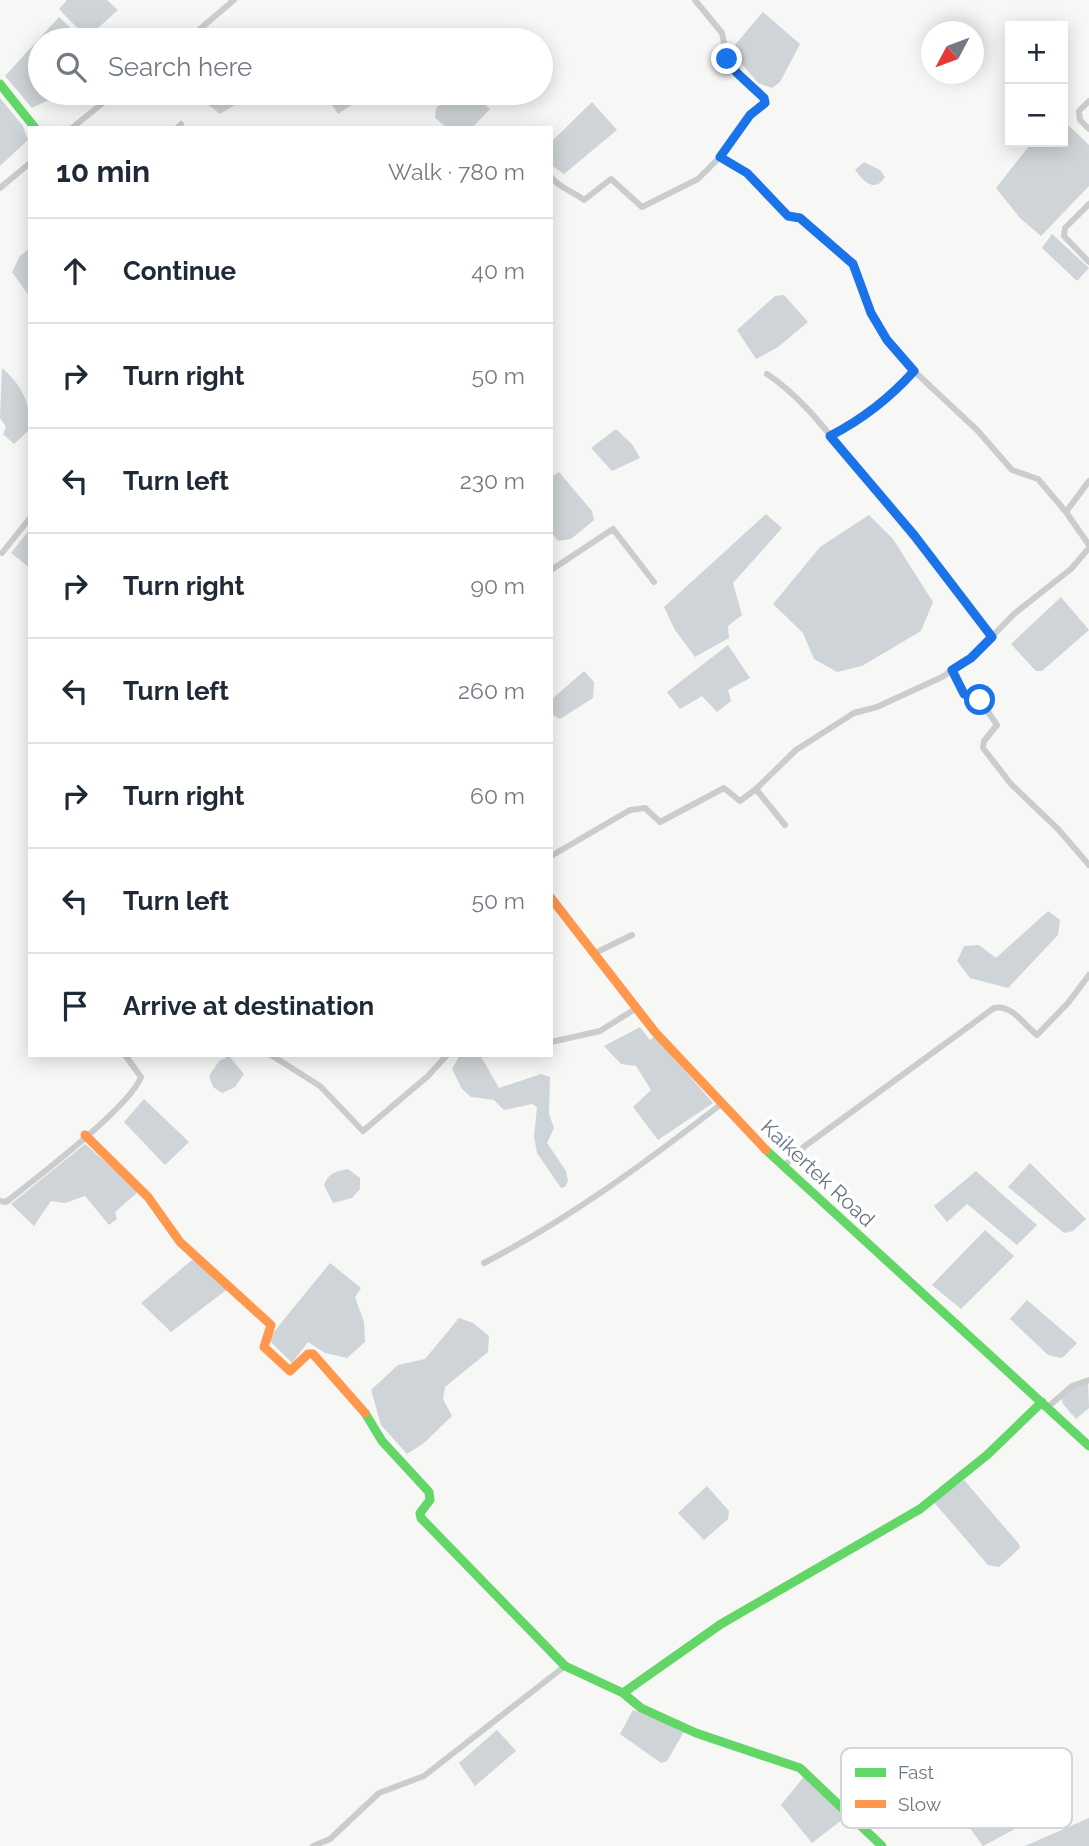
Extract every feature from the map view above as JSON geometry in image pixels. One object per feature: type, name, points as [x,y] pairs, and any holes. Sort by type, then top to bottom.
[{"type":"street","points":[[201,28],[234,0]]},
{"type":"street","points":[[553,179],[559,186],[574,191],[584,200],[611,179],[642,207],[698,179],[720,157],[750,115],[766,100],[737,73],[727,59],[722,33],[695,0]]},
{"type":"street","points":[[0,84],[33,126]]},
{"type":"street","points":[[1089,101],[1079,111],[1080,120],[1089,129]]},
{"type":"street","points":[[74,126],[100,105]]},
{"type":"street","points":[[553,855],[631,810],[645,808],[660,822],[724,788],[740,801],[796,750],[853,713],[877,707],[971,658],[1014,614],[1071,569],[1089,547],[1066,512],[1038,479],[1012,470],[977,430],[914,371],[887,340],[871,313],[853,264],[800,218],[788,216],[747,173],[720,157]]},
{"type":"street","points":[[0,188],[28,165]]},
{"type":"street","points":[[1089,204],[1065,228],[1064,236],[1089,262]]},
{"type":"street","points":[[830,436],[856,422],[893,394],[914,371]]},
{"type":"street","points":[[767,374],[782,384],[830,436],[914,535],[992,637]]},
{"type":"street","points":[[1066,512],[1089,481]]},
{"type":"street","points":[[2,553],[28,520]]},
{"type":"street","points":[[553,569],[613,529],[653,582]]},
{"type":"street","points":[[952,670],[964,694],[980,700],[997,725],[984,741],[983,748],[1011,783],[1059,830],[1089,865]]},
{"type":"street","points":[[755,789],[785,825]]},
{"type":"street","name":"Kaikertek Road","points":[[553,901],[635,1009],[720,1105],[783,1167],[1089,1446]]},
{"type":"street","points":[[593,954],[632,934]]},
{"type":"street","points":[[783,1167],[804,1146],[994,1007],[1002,1006],[1009,1010],[1037,1035],[1089,975]]},
{"type":"street","points":[[553,1042],[600,1031],[635,1009]]},
{"type":"street","points":[[0,1201],[6,1202],[85,1135],[140,1082],[139,1072],[126,1057]]},
{"type":"street","points":[[274,1057],[320,1086],[363,1131],[445,1057]]},
{"type":"street","points":[[484,1263],[520,1244],[617,1183],[720,1105]]},
{"type":"street","points":[[85,1135],[148,1197],[180,1242],[271,1325],[264,1347],[290,1371],[308,1354],[313,1354],[373,1422],[382,1441],[429,1492],[430,1500],[420,1513],[421,1518],[565,1666],[623,1693],[641,1709],[696,1733],[800,1768],[841,1807]]},
{"type":"street","points":[[623,1693],[721,1624],[920,1509],[1045,1404],[1072,1386],[1089,1380]]},
{"type":"street","points":[[313,1846],[330,1839],[379,1793],[424,1776],[565,1666]]},
{"type":"street","points":[[863,1828],[882,1846]]},
{"type":"shaded area","points":[[67,0],[107,0],[118,10],[98,28],[77,28],[59,9]]},
{"type":"shaded area","points":[[763,12],[800,44],[780,82],[772,88],[758,83],[733,53],[734,46]]},
{"type":"shaded area","points":[[59,17],[70,28],[49,28]]},
{"type":"shaded area","points":[[28,51],[28,103],[5,76]]},
{"type":"shaded area","points":[[0,98],[23,126],[28,140],[0,166]]},
{"type":"shaded area","points":[[592,102],[617,130],[564,174],[553,166],[553,140]]},
{"type":"shaded area","points":[[209,105],[235,105],[220,114]]},
{"type":"shaded area","points":[[332,105],[351,105],[338,114]]},
{"type":"shaded area","points":[[440,105],[485,105],[490,109],[474,126],[445,126],[435,118],[436,108]]},
{"type":"shaded area","points":[[1068,125],[1089,145],[1089,186],[1041,236],[1020,218],[996,188],[1028,147],[1068,147]]},
{"type":"shaded area","points":[[864,162],[880,170],[885,177],[881,182],[870,184],[858,174],[855,170]]},
{"type":"shaded area","points":[[1052,234],[1089,268],[1077,281],[1042,248]]},
{"type":"shaded area","points":[[28,250],[28,294],[12,272],[20,256]]},
{"type":"shaded area","points":[[784,295],[808,322],[778,347],[756,359],[737,330],[775,296]]},
{"type":"shaded area","points":[[2,368],[24,395],[28,410],[28,431],[14,444],[3,434],[6,427],[0,418]]},
{"type":"shaded area","points":[[616,429],[632,444],[640,458],[612,471],[591,448]]},
{"type":"shaded area","points":[[559,472],[592,511],[594,520],[571,539],[558,541],[553,535],[553,476]]},
{"type":"shaded area","points":[[766,514],[782,528],[733,583],[742,615],[728,626],[729,638],[695,657],[675,630],[664,607]]},
{"type":"shaded area","points":[[869,515],[893,539],[933,602],[921,631],[862,666],[837,672],[814,659],[803,633],[773,604],[820,547]]},
{"type":"shaded area","points":[[28,532],[28,566],[11,553]]},
{"type":"shaded area","points":[[1061,597],[1089,630],[1042,671],[1036,671],[1011,644]]},
{"type":"shaded area","points":[[728,645],[750,678],[728,690],[731,701],[717,712],[702,696],[680,709],[667,692]]},
{"type":"shaded area","points":[[584,671],[594,682],[593,698],[560,719],[553,715],[553,698]]},
{"type":"shaded area","points":[[1048,911],[1060,920],[1058,935],[1008,988],[970,978],[957,961],[964,946],[979,945],[996,958]]},
{"type":"shaded area","points":[[640,1027],[650,1040],[655,1036],[713,1103],[658,1140],[633,1107],[651,1090],[636,1066],[621,1064],[604,1046]]},
{"type":"shaded area","points":[[230,1057],[244,1074],[235,1087],[222,1093],[213,1087],[209,1076],[219,1061]]},
{"type":"shaded area","points":[[459,1057],[481,1057],[499,1088],[541,1074],[550,1077],[549,1114],[554,1128],[547,1143],[566,1171],[568,1181],[565,1187],[561,1188],[537,1153],[534,1137],[537,1107],[532,1104],[504,1110],[494,1100],[471,1097],[462,1089],[452,1069]]},
{"type":"shaded area","points":[[144,1099],[189,1142],[165,1165],[124,1122]]},
{"type":"shaded area","points":[[85,1144],[139,1191],[115,1212],[117,1219],[109,1225],[85,1196],[65,1203],[51,1201],[34,1226],[11,1204]]},
{"type":"shaded area","points":[[1030,1163],[1086,1219],[1073,1231],[1064,1233],[1008,1187]]},
{"type":"shaded area","points":[[348,1169],[360,1178],[360,1189],[352,1198],[333,1203],[324,1185],[333,1173]]},
{"type":"shaded area","points":[[976,1171],[1037,1225],[1017,1245],[967,1204],[947,1222],[934,1206]]},
{"type":"shaded area","points":[[985,1230],[1014,1256],[961,1309],[932,1285]]},
{"type":"shaded area","points":[[193,1259],[229,1288],[171,1332],[141,1303]]},
{"type":"shaded area","points":[[330,1263],[361,1288],[355,1297],[364,1322],[365,1342],[347,1358],[325,1353],[308,1342],[292,1363],[268,1339]]},
{"type":"shaded area","points":[[1027,1300],[1077,1343],[1062,1358],[1048,1355],[1010,1319]]},
{"type":"shaded area","points":[[459,1318],[473,1323],[489,1336],[488,1352],[445,1387],[443,1399],[452,1416],[424,1443],[407,1454],[381,1425],[371,1390],[398,1365],[425,1359]]},
{"type":"shaded area","points":[[1088,1382],[1089,1408],[1076,1419],[1063,1404],[1061,1397],[1071,1388]]},
{"type":"shaded area","points":[[964,1480],[1019,1544],[1020,1548],[999,1567],[988,1565],[933,1501]]},
{"type":"shaded area","points":[[707,1486],[729,1511],[728,1519],[704,1540],[678,1513]]},
{"type":"shaded area","points":[[633,1710],[685,1730],[667,1761],[661,1763],[620,1734]]},
{"type":"shaded area","points":[[497,1730],[516,1751],[475,1786],[459,1763]]},
{"type":"shaded area","points":[[806,1774],[840,1806],[841,1821],[812,1843],[781,1805]]},
{"type":"shaded area","points":[[1089,1818],[1089,1846],[1025,1846],[1072,1828],[1072,1825]]},
{"type":"shaded area","points":[[970,1828],[1016,1828],[983,1846]]},
{"type":"traffic: fast","points":[[0,84],[33,126]]},
{"type":"traffic: fast","points":[[766,1150],[1089,1446]]},
{"type":"traffic: fast","points":[[841,1807],[800,1768],[696,1733],[641,1708],[623,1693],[721,1624],[920,1509],[987,1455],[1042,1402]]},
{"type":"traffic: fast","points":[[365,1413],[382,1441],[429,1492],[430,1500],[420,1513],[421,1518],[565,1666],[623,1693]]},
{"type":"traffic: fast","points":[[863,1828],[882,1846]]},
{"type":"traffic: slow","points":[[553,901],[655,1032],[766,1150]]},
{"type":"traffic: slow","points":[[85,1135],[148,1197],[180,1242],[271,1325],[264,1347],[290,1371],[308,1354],[313,1354],[365,1413]]},
{"type":"route","points":[[727,59],[737,73],[766,100],[750,115],[720,157],[747,173],[788,216],[800,218],[853,264],[871,313],[887,340],[914,371],[893,394],[856,422],[830,436],[914,535],[992,637],[971,658],[952,670],[964,694],[980,700]]}]
